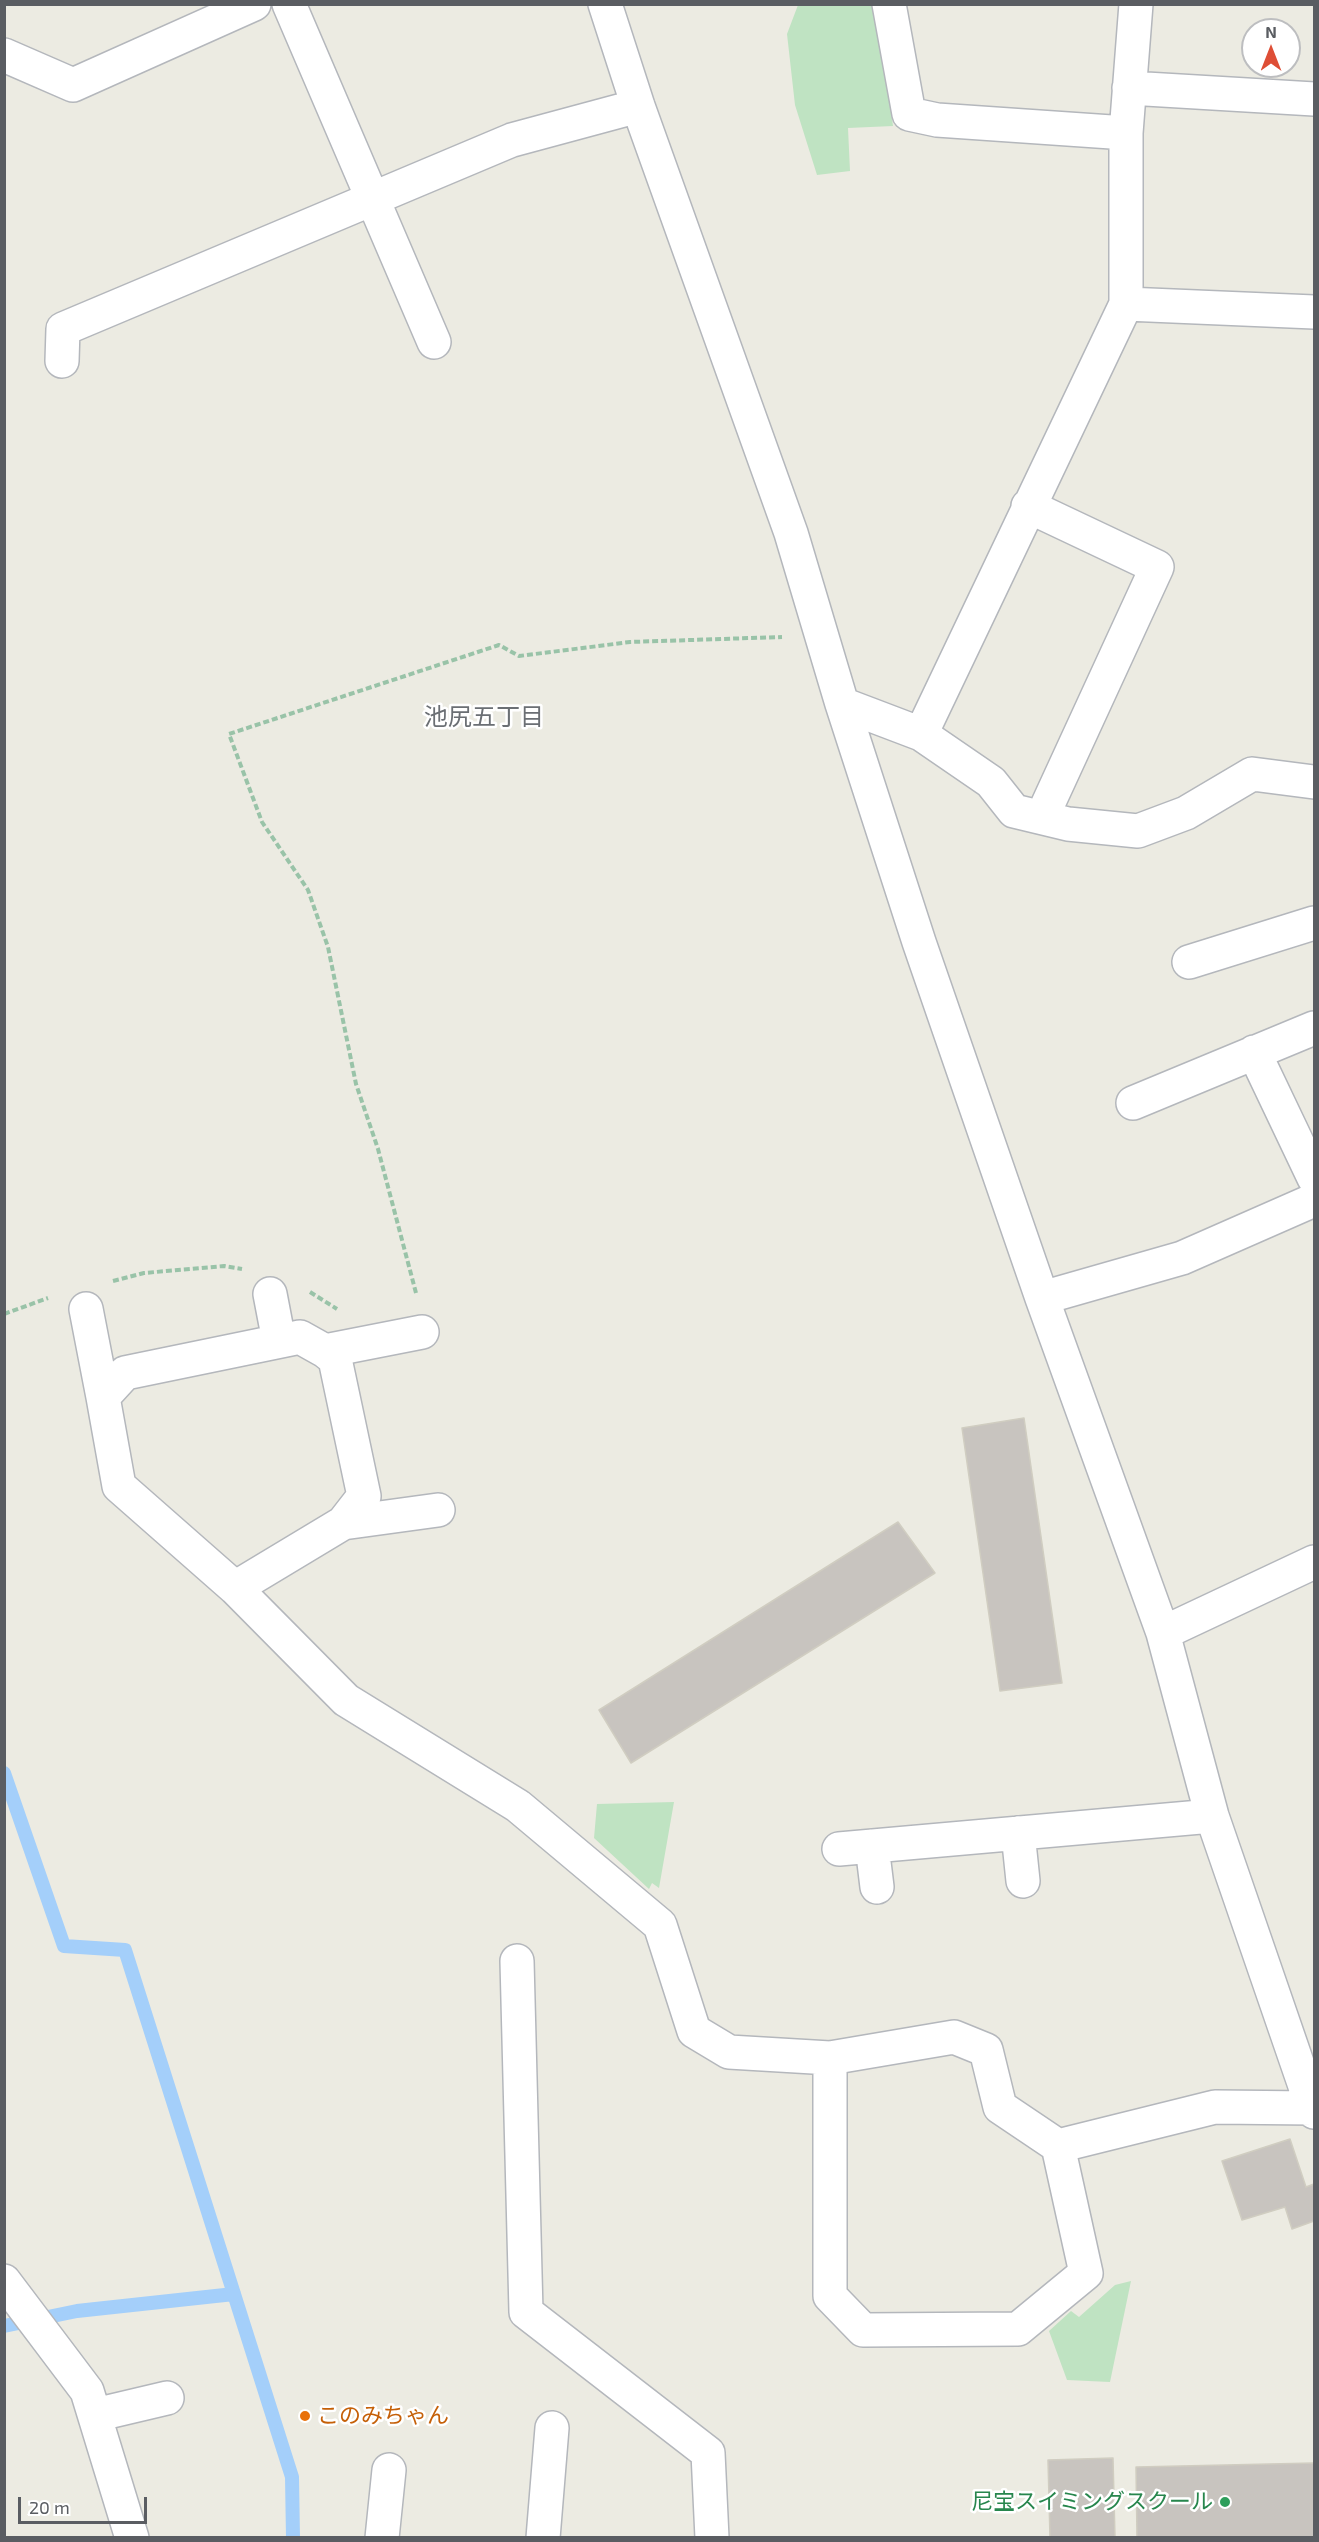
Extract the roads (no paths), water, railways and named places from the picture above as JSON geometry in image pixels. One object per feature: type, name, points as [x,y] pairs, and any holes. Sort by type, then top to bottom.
[{"type":"street","points":[[4,55],[73,85],[254,4]]},
{"type":"street","points":[[289,4],[434,342]]},
{"type":"street","points":[[605,4],[638,106],[791,533],[842,704],[919,942],[1042,1298],[1163,1633],[1212,1816],[1314,2110],[1215,2107],[1058,2146]]},
{"type":"street","points":[[889,4],[909,114],[937,120],[1126,133]]},
{"type":"street","points":[[921,734],[1126,304],[1126,133],[1136,4]]},
{"type":"street","points":[[1129,88],[1314,99]]},
{"type":"street","points":[[62,361],[63,328],[512,140],[638,106]]},
{"type":"street","points":[[1126,304],[1314,312]]},
{"type":"street","points":[[1028,506],[1156,567],[1042,817]]},
{"type":"street","points":[[842,704],[921,734],[991,782],[1014,811],[1068,824],[1138,831],[1186,813],[1252,774],[1314,782]]},
{"type":"street","points":[[1188,962],[1314,923]]},
{"type":"street","points":[[1133,1103],[1314,1028]]},
{"type":"street","points":[[1254,1052],[1314,1178]]},
{"type":"street","points":[[1042,1298],[1182,1258],[1314,1200]]},
{"type":"street","points":[[270,1294],[279,1341]]},
{"type":"street","points":[[94,1296],[104,1397],[119,1486],[236,1588],[346,1700],[518,1806],[660,1925],[694,2031],[729,2052],[830,2058],[954,2037],[986,2050],[1000,2107],[1058,2146],[1086,2273],[1018,2329],[863,2330],[830,2296],[830,2058]]},
{"type":"street","points":[[325,1351],[422,1332]]},
{"type":"street","points":[[104,1397],[125,1373],[300,1337],[335,1359],[364,1496],[343,1523],[236,1588]]},
{"type":"street","points":[[343,1523],[438,1510]]},
{"type":"street","points":[[1163,1633],[1314,1562]]},
{"type":"street","points":[[839,1849],[1212,1816]]},
{"type":"street","points":[[1018,1833],[1023,1881]]},
{"type":"street","points":[[872,1846],[877,1887]]},
{"type":"street","points":[[517,1961],[526,2312],[708,2453],[712,2538]]},
{"type":"street","points":[[4,2281],[87,2391],[132,2538]]},
{"type":"street","points":[[95,2415],[167,2398]]},
{"type":"street","points":[[543,2538],[552,2428]]},
{"type":"street","points":[[382,2538],[389,2470]]},
{"type":"waterway","points":[[4,1773],[64,1946],[125,1950],[292,2477],[293,2538]]},
{"type":"waterway","points":[[4,2326],[77,2311],[234,2294]]},
{"type":"place","name":"このみちゃん","points":[[305,2416]]},
{"type":"place","name":"尼宝スイミングスクール","points":[[1225,2502]]},
{"type":"district","name":"池尻五丁目","points":[[484,717]]}]
